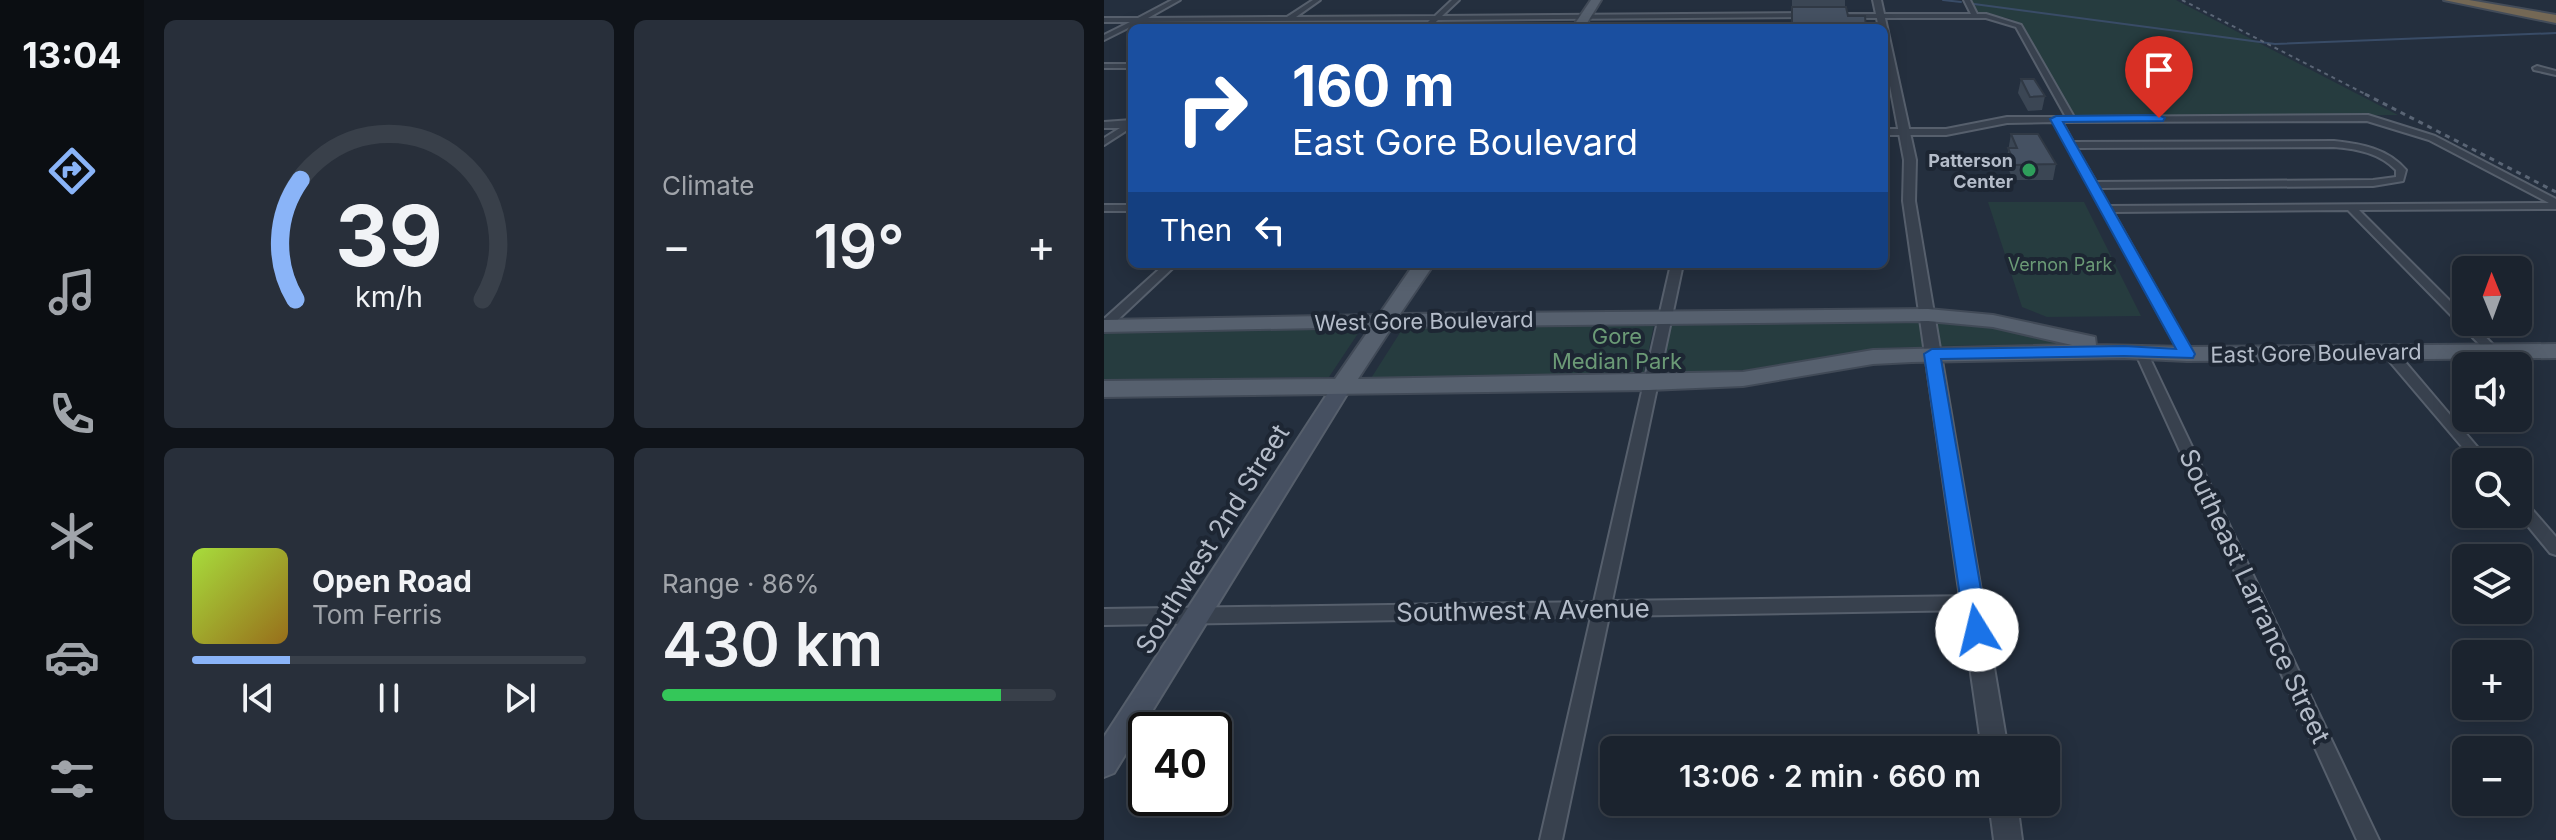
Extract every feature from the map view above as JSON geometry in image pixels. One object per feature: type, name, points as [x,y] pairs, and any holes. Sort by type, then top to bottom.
[{"type":"highway","points":[[2450,0],[2556,16]]},
{"type":"highway","points":[[2459,0],[2537,13]]},
{"type":"highway","points":[[2466,0],[2537,13]]},
{"type":"highway","points":[[2479,0],[2537,13]]},
{"type":"main road","points":[[1581,23],[1596,0]]},
{"type":"main road","points":[[1342,386],[1421,268]]},
{"type":"main road","name":"West Gore Boulevard","points":[[1104,326],[1664,316],[1928,315],[1993,321],[2133,351]]},
{"type":"main road","name":"East Gore Boulevard","points":[[1932,354],[2556,351]]},
{"type":"main road","points":[[1104,389],[1649,383],[1743,379],[1873,357],[1932,354]]},
{"type":"main road","name":"Southwest 2nd Street","points":[[1104,763],[1342,386]]},
{"type":"street","points":[[1130,24],[1177,0]]},
{"type":"street","points":[[1280,24],[1317,0]]},
{"type":"street","points":[[1430,24],[1456,0]]},
{"type":"street","points":[[1877,0],[1883,24]]},
{"type":"street","points":[[1967,0],[1975,16]]},
{"type":"street","points":[[1104,20],[1437,18],[1581,23],[1881,16],[1998,18],[2019,26],[2071,119]]},
{"type":"street","points":[[1104,38],[1128,25]]},
{"type":"street","points":[[1888,48],[1906,132],[1910,160],[1909,201],[1993,736]]},
{"type":"street","points":[[1104,66],[1128,66]]},
{"type":"street","points":[[2537,68],[2556,73]]},
{"type":"street","points":[[1888,132],[1946,132],[2007,120],[2368,118],[2432,138],[2556,204]]},
{"type":"street","points":[[2056,119],[2187,354]]},
{"type":"street","points":[[1104,125],[1128,125]]},
{"type":"street","points":[[1104,142],[1128,127]]},
{"type":"street","points":[[2070,145],[2334,144],[2376,152],[2401,170],[2400,179],[2373,183],[2092,185]]},
{"type":"street","points":[[2105,209],[2556,204]]},
{"type":"street","points":[[2350,207],[2493,351]]},
{"type":"street","points":[[1104,208],[1128,208]]},
{"type":"street","points":[[1104,326],[1167,268]]},
{"type":"street","points":[[1551,840],[1676,268]]},
{"type":"street","name":"Southeast Larrance Street","points":[[2133,351],[2368,840]]},
{"type":"street","points":[[2390,353],[2471,448]]},
{"type":"street","points":[[2532,520],[2556,548]]},
{"type":"street","name":"Southwest A Avenue","points":[[1104,617],[1973,603]]},
{"type":"street","points":[[2005,816],[2008,840]]},
{"type":"green space","points":[[1971,0],[2176,0],[2398,115],[2079,117],[2073,114],[2023,27],[2011,19],[1978,12]]},
{"type":"green space","name":"Vernon Park","points":[[1988,202],[2084,202],[2141,316],[2047,317],[2022,307]]},
{"type":"green space","name":"Gore Median Park","points":[[1919,317],[1924,347],[1883,348],[1745,370],[1659,376],[1671,321]]},
{"type":"green space","points":[[1934,318],[1962,320],[2070,344],[1940,346]]},
{"type":"green space","name":"Gore Median Park","points":[[1655,320],[1643,377],[1368,383],[1403,328]]},
{"type":"green space","points":[[1363,326],[1329,377],[1104,380],[1104,335],[1107,332]]},
{"type":"building","points":[[1792,7],[1846,7],[1848,16],[1865,16],[1866,24],[1792,24]]},
{"type":"building","points":[[2021,79],[2034,79],[2045,96],[2030,97]]},
{"type":"building","points":[[2011,134],[2038,134],[2056,164],[2015,165],[2008,148],[2017,148]]},
{"type":"waterway","points":[[1943,0],[1961,2]]},
{"type":"waterway","points":[[1974,4],[2275,44],[2556,33]]},
{"type":"railway","points":[[2182,0],[2369,96]]},
{"type":"railway","points":[[2365,94],[2556,192]]},
{"type":"place","name":"Patterson Center","points":[[2029,170]]},
{"type":"route","points":[[1977,630],[1932,354],[2124,351],[2187,354],[2056,119],[2159,118]]}]
